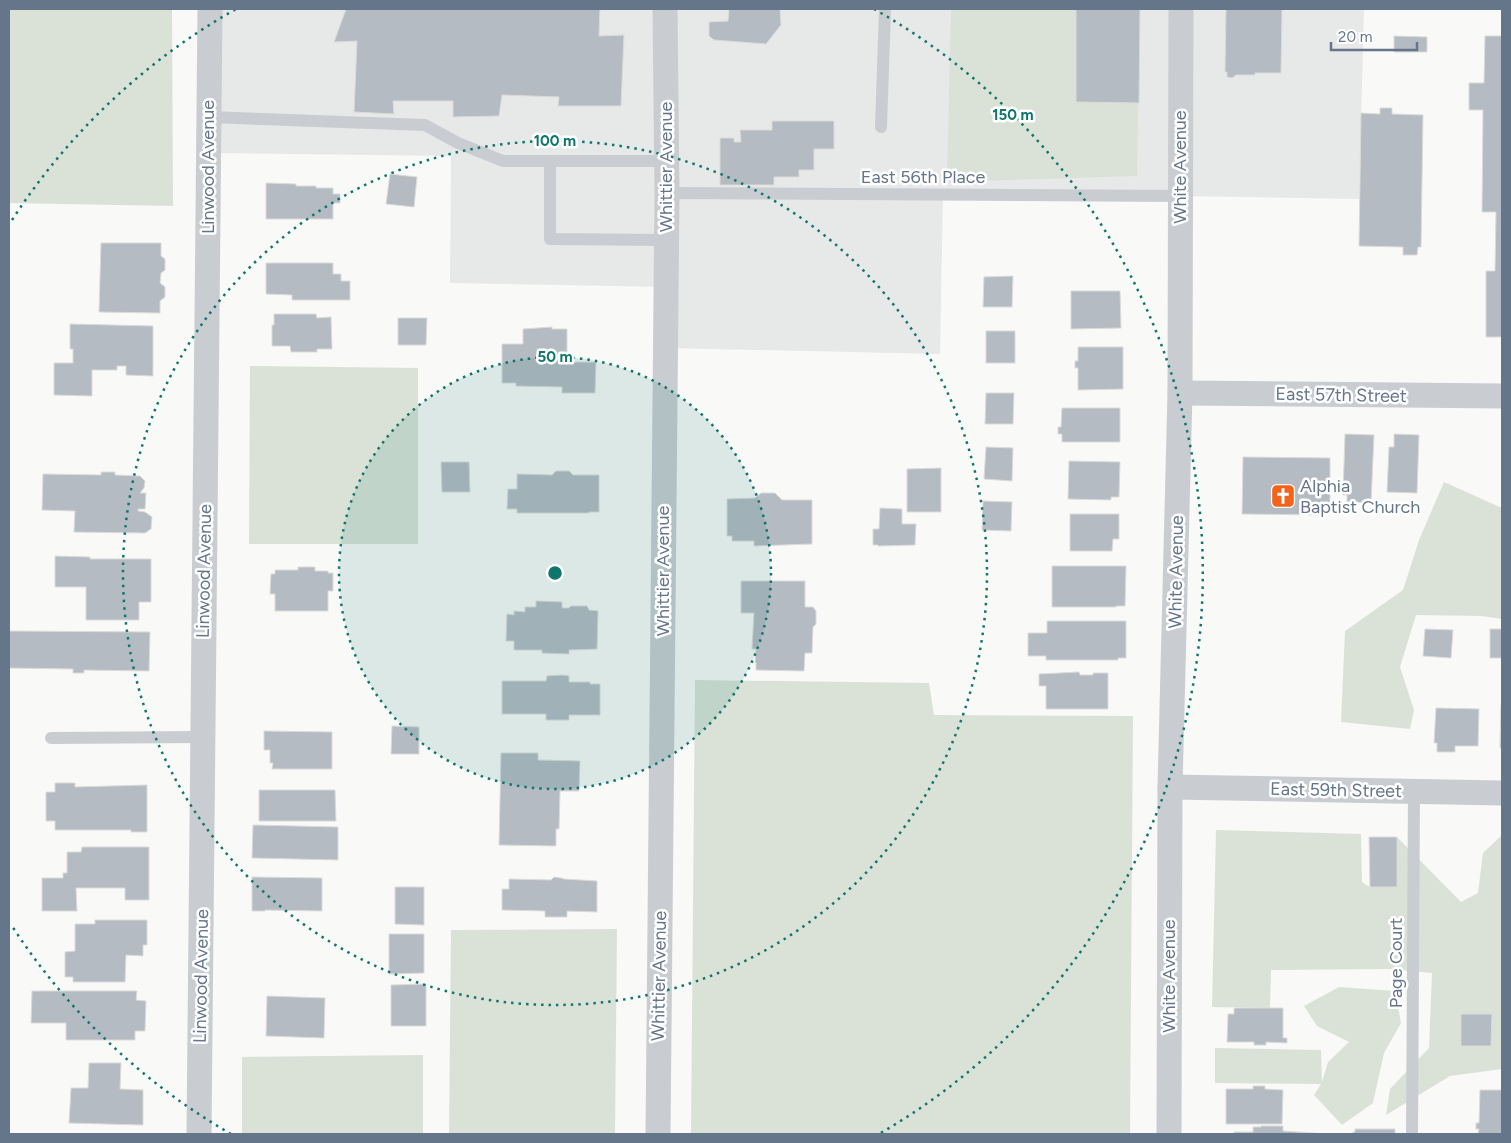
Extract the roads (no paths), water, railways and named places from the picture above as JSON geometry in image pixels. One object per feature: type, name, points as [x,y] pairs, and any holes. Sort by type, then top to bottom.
[{"type":"street","name":"Linwood Avenue","points":[[199,1134],[210,9]]},
{"type":"street","name":"Whittier Avenue","points":[[658,1134],[667,193],[665,9]]},
{"type":"street","name":"White Avenue","points":[[1169,1134],[1170,787],[1180,392],[1181,9]]},
{"type":"street","name":"East 57th Street","points":[[1180,392],[1502,396]]},
{"type":"street","name":"East 59th Street","points":[[1170,787],[1502,793]]},
{"type":"lane","points":[[881,127],[885,9]]},
{"type":"lane","points":[[208,117],[425,125],[458,143],[503,162],[666,161]]},
{"type":"lane","points":[[550,162],[550,239],[666,240]]},
{"type":"lane","name":"East 56th Place","points":[[667,193],[1180,196]]},
{"type":"lane","points":[[51,738],[203,737]]},
{"type":"lane","name":"Page Court","points":[[1412,1134],[1414,791]]},
{"type":"place","name":"Alphia Baptist Church","points":[[1283,496]]}]
